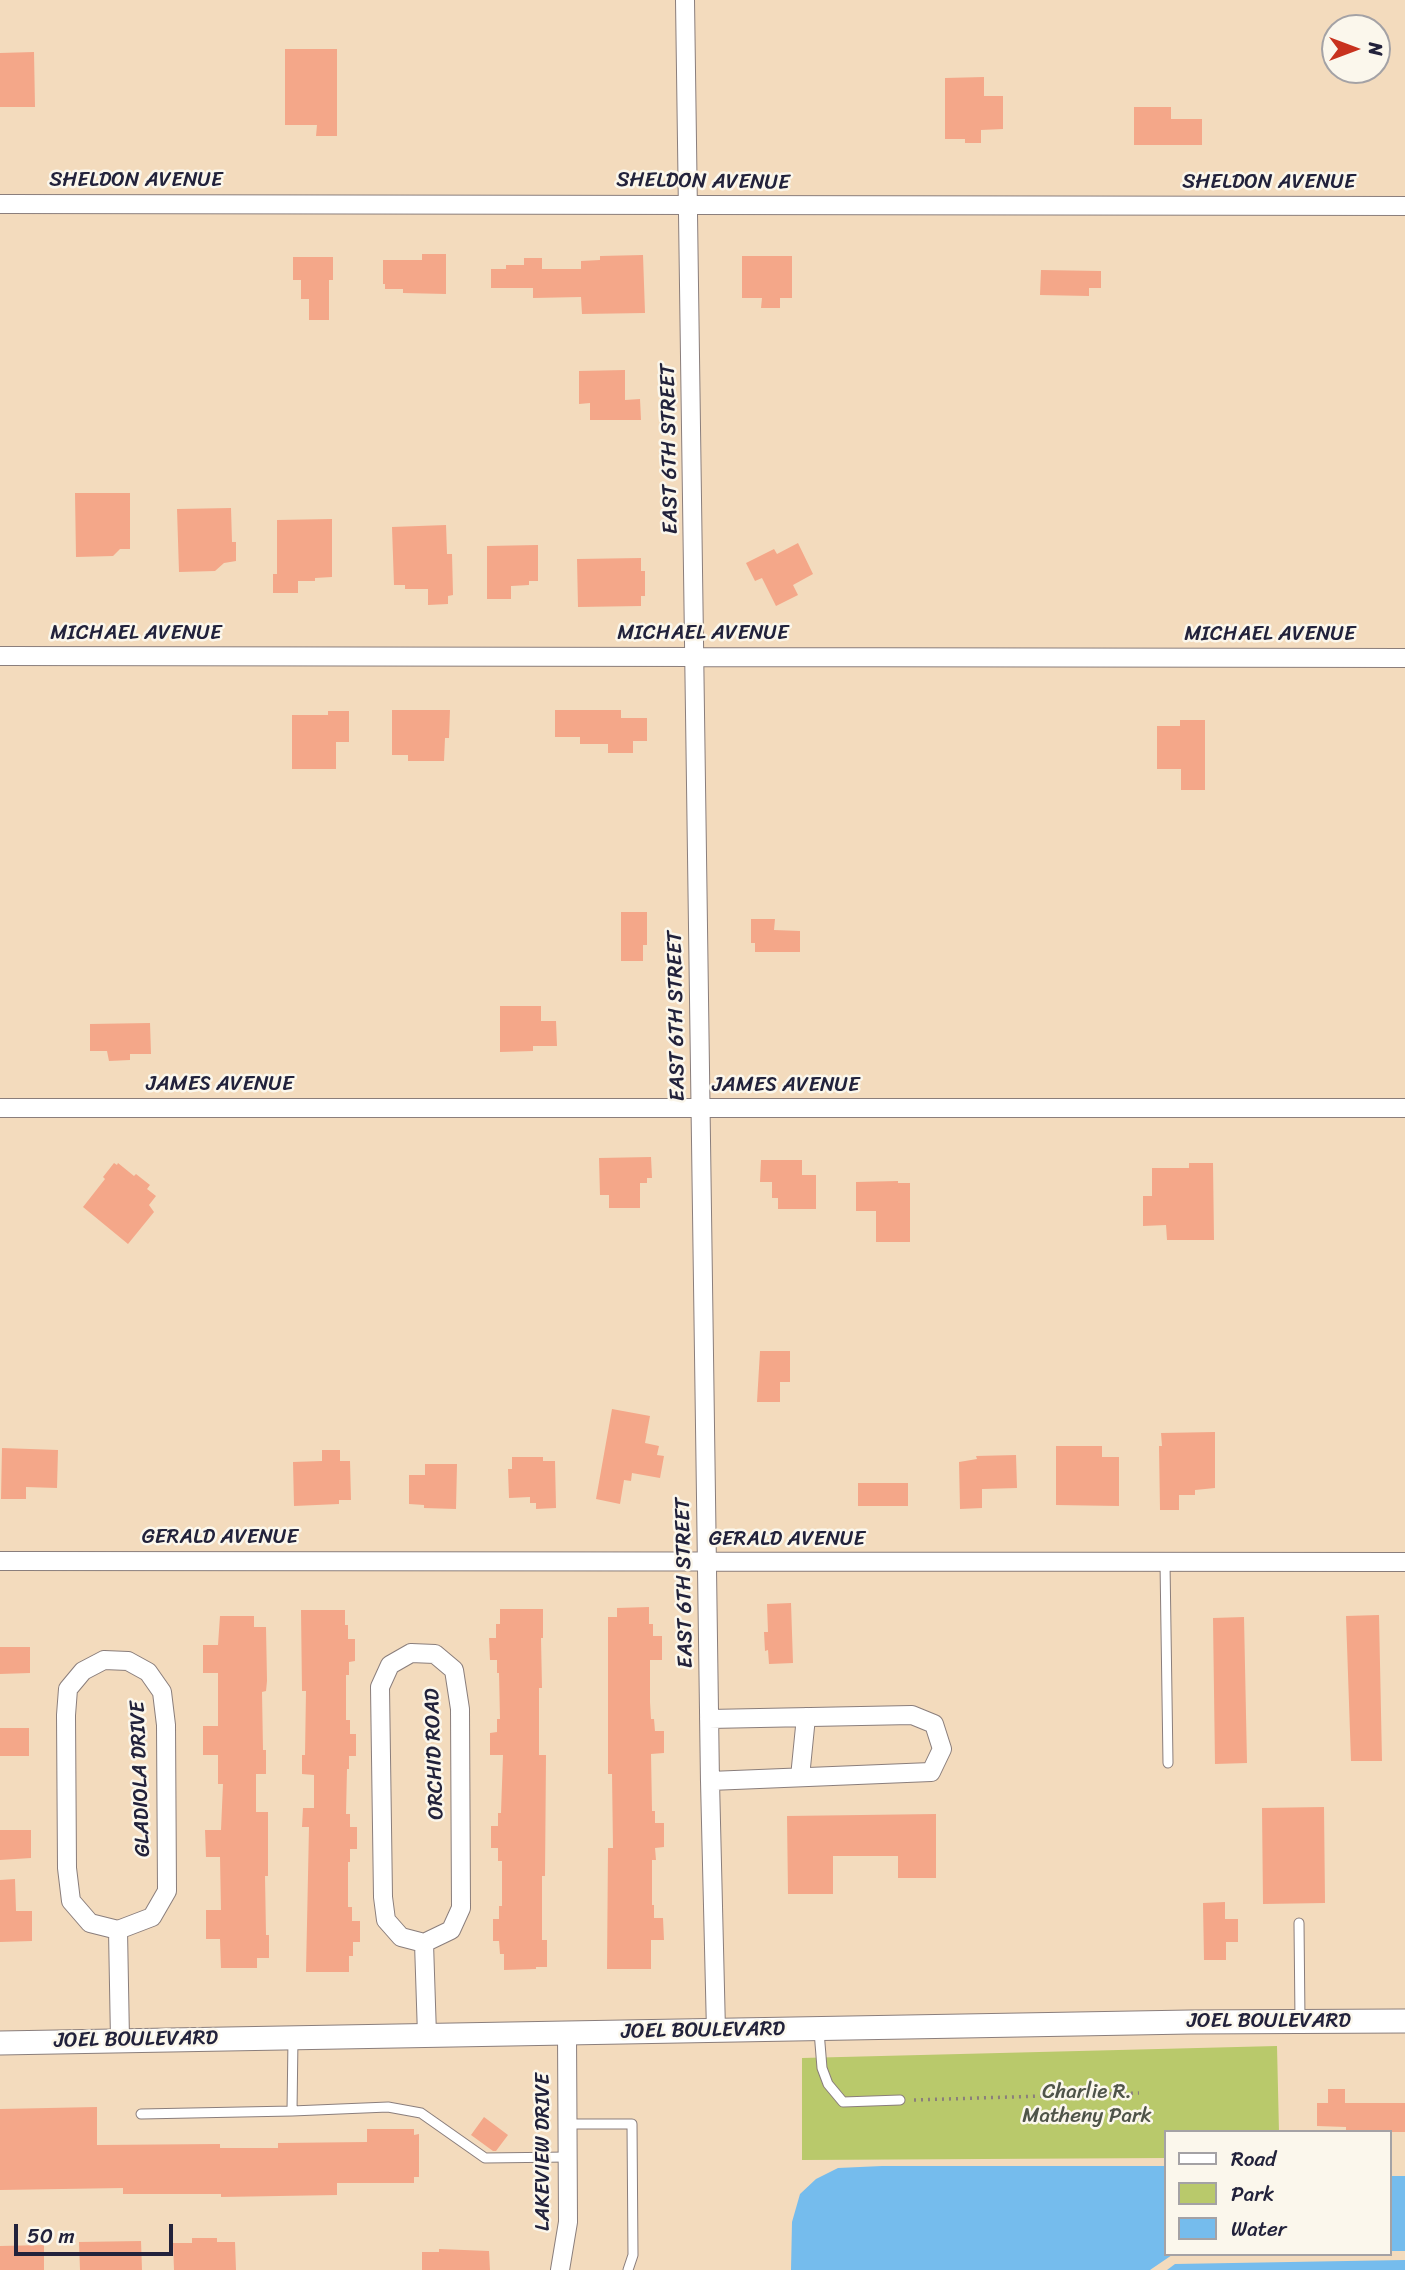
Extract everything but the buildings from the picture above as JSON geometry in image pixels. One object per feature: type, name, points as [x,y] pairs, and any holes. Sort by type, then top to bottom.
[{"type":"main road","name":"JOEL BOULEVARD","points":[[0,2043],[1190,2022],[1405,2021]]},
{"type":"street","name":"EAST 6TH STREET","points":[[685,0],[709,1719],[716,2031]]},
{"type":"street","name":"SHELDON AVENUE","points":[[0,204],[1405,206]]},
{"type":"street","name":"MICHAEL AVENUE","points":[[0,656],[1405,659]]},
{"type":"street","name":"JAMES AVENUE","points":[[0,1108],[1405,1108]]},
{"type":"street","name":"GERALD AVENUE","points":[[0,1560],[1405,1562]]},
{"type":"street","name":"ORCHID ROAD","points":[[411,1653],[435,1654],[454,1670],[460,1709],[461,1908],[451,1930],[424,1943],[401,1937],[386,1920],[383,1897],[380,1687],[390,1665],[411,1653]]},
{"type":"street","name":"GLADIOLA DRIVE","points":[[104,1660],[128,1661],[148,1672],[162,1692],[166,1725],[167,1891],[152,1917],[118,1930],[90,1923],[71,1901],[67,1868],[68,1689],[83,1671],[104,1660]]},
{"type":"street","points":[[709,1719],[912,1715],[934,1724],[942,1749],[931,1772],[710,1781]]},
{"type":"street","points":[[800,1777],[806,1717]]},
{"type":"street","points":[[118,1930],[120,2040]]},
{"type":"street","points":[[424,1943],[426,2035]]},
{"type":"street","name":"LAKEVIEW DRIVE","points":[[560,2270],[568,2222],[567,2033]]},
{"type":"lane","points":[[1164,1563],[1168,1763]]},
{"type":"lane","points":[[1299,1923],[1300,2022]]},
{"type":"lane","points":[[819,2030],[822,2068],[828,2084],[843,2102],[900,2100]]},
{"type":"lane","points":[[292,2111],[293,2038]]},
{"type":"lane","points":[[141,2114],[388,2107],[421,2113],[485,2158],[568,2157]]},
{"type":"lane","points":[[568,2124],[632,2124],[633,2255],[628,2270]]},
{"type":"path","points":[[900,2100],[1139,2093]]},
{"type":"green space","name":"Charlie R. Matheny Park","points":[[1277,2046],[1279,2130],[1164,2130],[1164,2158],[802,2160],[802,2058]]},
{"type":"water","points":[[1164,2166],[1164,2256],[1171,2256],[1150,2270],[791,2270],[792,2222],[800,2194],[816,2179],[838,2168]]},
{"type":"water","points":[[1391,2176],[1405,2176],[1405,2251],[1391,2251]]},
{"type":"water","points":[[1405,2260],[1405,2270],[1167,2270],[1175,2264]]}]
